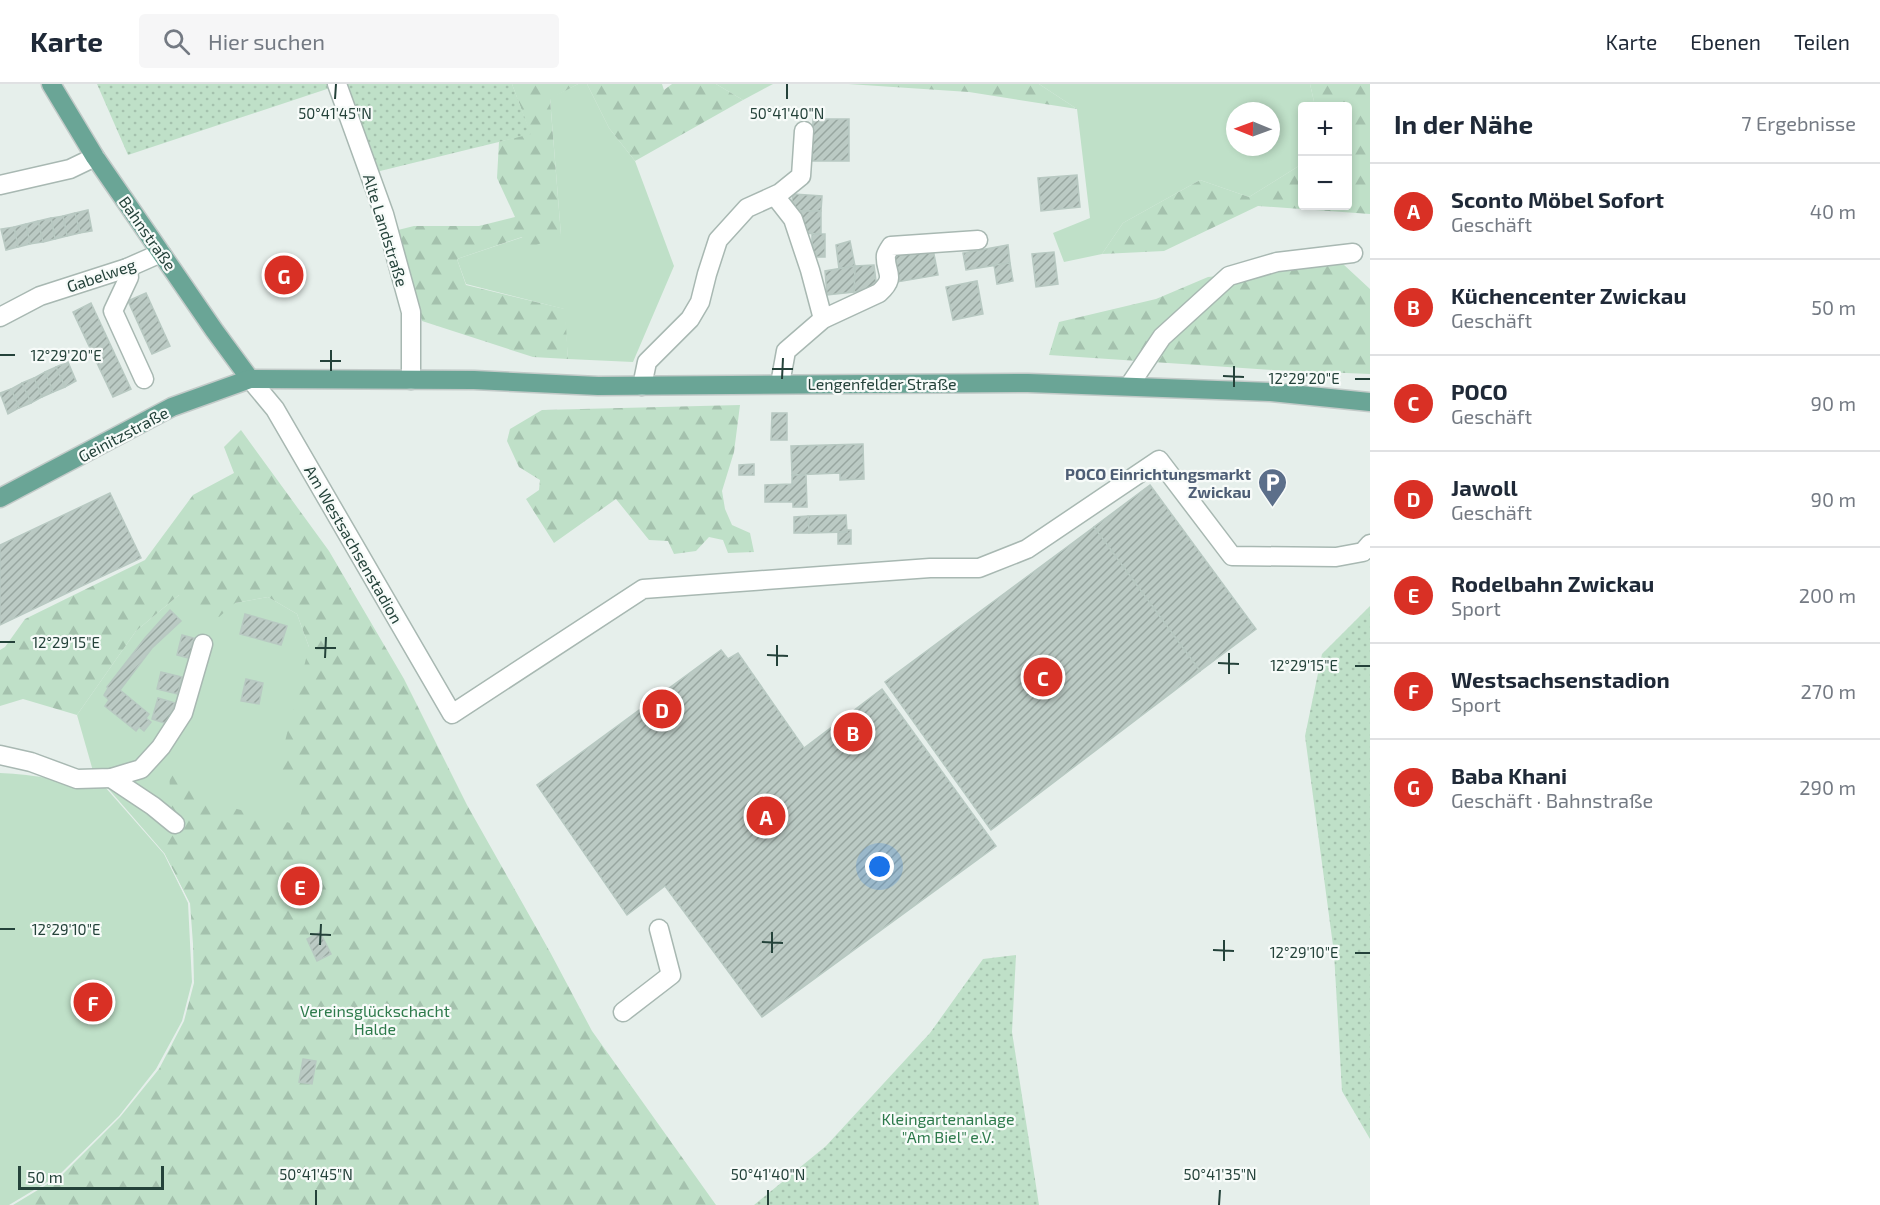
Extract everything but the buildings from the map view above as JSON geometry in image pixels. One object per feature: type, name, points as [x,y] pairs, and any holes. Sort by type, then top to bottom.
[{"type":"main road","name":"Bahnstraße","points":[[51,84],[95,157],[250,379]]},
{"type":"main road","name":"Lengenfelder Straße","points":[[250,379],[411,380],[642,386],[1019,383],[1271,392],[1370,402]]},
{"type":"main road","name":"Geinitzstraße","points":[[0,498],[172,407],[250,379]]},
{"type":"street","name":"Alte Landstraße","points":[[337,84],[384,214],[411,312],[411,380]]},
{"type":"street","points":[[642,386],[647,362],[690,319],[700,302],[718,240],[747,208],[775,196],[801,176],[804,131]]},
{"type":"street","points":[[0,185],[70,169],[95,157]]},
{"type":"street","points":[[775,196],[793,219],[823,319]]},
{"type":"street","points":[[780,384],[786,351],[823,319],[879,292],[886,286],[890,275],[886,255],[891,246],[978,240]]},
{"type":"street","name":"Gabelweg","points":[[0,306],[40,296],[126,268],[161,253]]},
{"type":"street","points":[[1129,386],[1162,336],[1229,276],[1277,262],[1353,253]]},
{"type":"street","points":[[126,268],[129,277],[113,311],[144,379]]},
{"type":"street","name":"Gabelweg","points":[[0,316],[40,296]]},
{"type":"street","name":"Am Westsachsenstadion","points":[[250,379],[275,409],[452,714],[643,589],[919,569],[979,568],[1027,549],[1160,460],[1232,556],[1336,557],[1363,552],[1370,544]]},
{"type":"street","points":[[0,755],[31,762],[77,779],[111,778],[141,769],[161,747],[183,713],[203,644]]},
{"type":"street","points":[[111,778],[175,824]]},
{"type":"street","points":[[623,1012],[671,975],[659,929]]},
{"type":"green space","points":[[97,84],[342,84],[128,155]]},
{"type":"green space","points":[[342,84],[512,84],[531,134],[376,172]]},
{"type":"green space","points":[[512,84],[578,84],[550,99],[561,235],[529,248],[522,237],[457,259],[466,285],[565,309],[568,359],[533,357],[422,321],[394,231],[414,226],[479,226],[515,217],[497,178],[499,142],[530,133]]},
{"type":"green space","points":[[578,84],[587,84],[609,128],[635,161],[674,266],[633,362],[568,359],[564,309],[466,284],[457,259],[523,237],[561,235],[550,98]]},
{"type":"green space","points":[[587,84],[662,84],[664,90],[672,84],[716,84],[743,100],[635,161],[609,128]]},
{"type":"green space","points":[[716,84],[773,84],[743,100]]},
{"type":"green space","points":[[848,84],[1039,84],[1077,109],[969,92]]},
{"type":"green space","points":[[1039,84],[1310,84],[1314,102],[1298,102],[1298,166],[1249,197],[1200,180],[1123,223],[1102,254],[1064,262],[1053,233],[1090,218],[1077,109]]},
{"type":"green space","points":[[1310,84],[1370,84],[1370,214],[1314,210],[1352,210],[1352,102],[1314,102]]},
{"type":"green space","points":[[1298,166],[1298,209],[1258,206],[1164,251],[1102,254],[1123,223],[1200,180],[1249,197]]},
{"type":"green space","points":[[1343,264],[1370,289],[1370,374],[1049,355],[1059,322],[1156,299],[1208,277]]},
{"type":"green space","points":[[740,405],[734,452],[722,491],[725,509],[732,525],[750,533],[754,552],[728,553],[723,540],[709,537],[696,551],[674,554],[668,541],[649,540],[616,499],[554,543],[526,499],[539,490],[540,480],[519,467],[507,441],[510,429],[542,410]]},
{"type":"green space","name":"Vereinsglückschacht Halde","points":[[241,430],[329,551],[404,679],[467,805],[592,1031],[716,1205],[13,1205],[61,1176],[120,1117],[159,1069],[184,1021],[194,983],[193,944],[190,903],[165,854],[171,819],[169,766],[207,801],[298,825],[307,791],[278,769],[309,647],[297,614],[268,597],[235,603],[219,617],[191,608],[179,595],[136,631],[77,715],[23,699],[0,706],[0,650],[5,647],[25,619],[145,560],[193,495],[234,473],[224,447]]},
{"type":"green space","points":[[179,595],[235,603],[268,597],[297,614],[309,647],[418,869],[190,903],[165,854],[93,771],[77,715],[136,631]]},
{"type":"green space","points":[[1370,606],[1370,1139],[1342,1091],[1334,953],[1305,736],[1322,654]]},
{"type":"green space","points":[[0,773],[105,787],[164,854],[188,903],[192,982],[182,1021],[156,1069],[119,1116],[59,1175],[9,1205],[0,1205]]},
{"type":"green space","name":"Kleingartenanlage \"Am Biel\" e.V.","points":[[1016,955],[1012,1032],[1039,1205],[754,1205],[826,1146],[930,1033],[983,959]]},
{"type":"place","name":"Baba Khani","points":[[284,275]]},
{"type":"place","name":"POCO Einrichtungsmarkt Zwickau","points":[[1272,508]]},
{"type":"place","name":"POCO","points":[[1043,677]]},
{"type":"place","name":"Jawoll","points":[[662,709]]},
{"type":"place","name":"Küchencenter Zwickau","points":[[853,732]]},
{"type":"place","name":"Sconto Möbel Sofort","points":[[766,816]]},
{"type":"place","name":"Rodelbahn Zwickau","points":[[300,886]]},
{"type":"place","name":"Westsachsenstadion","points":[[93,1002]]}]
